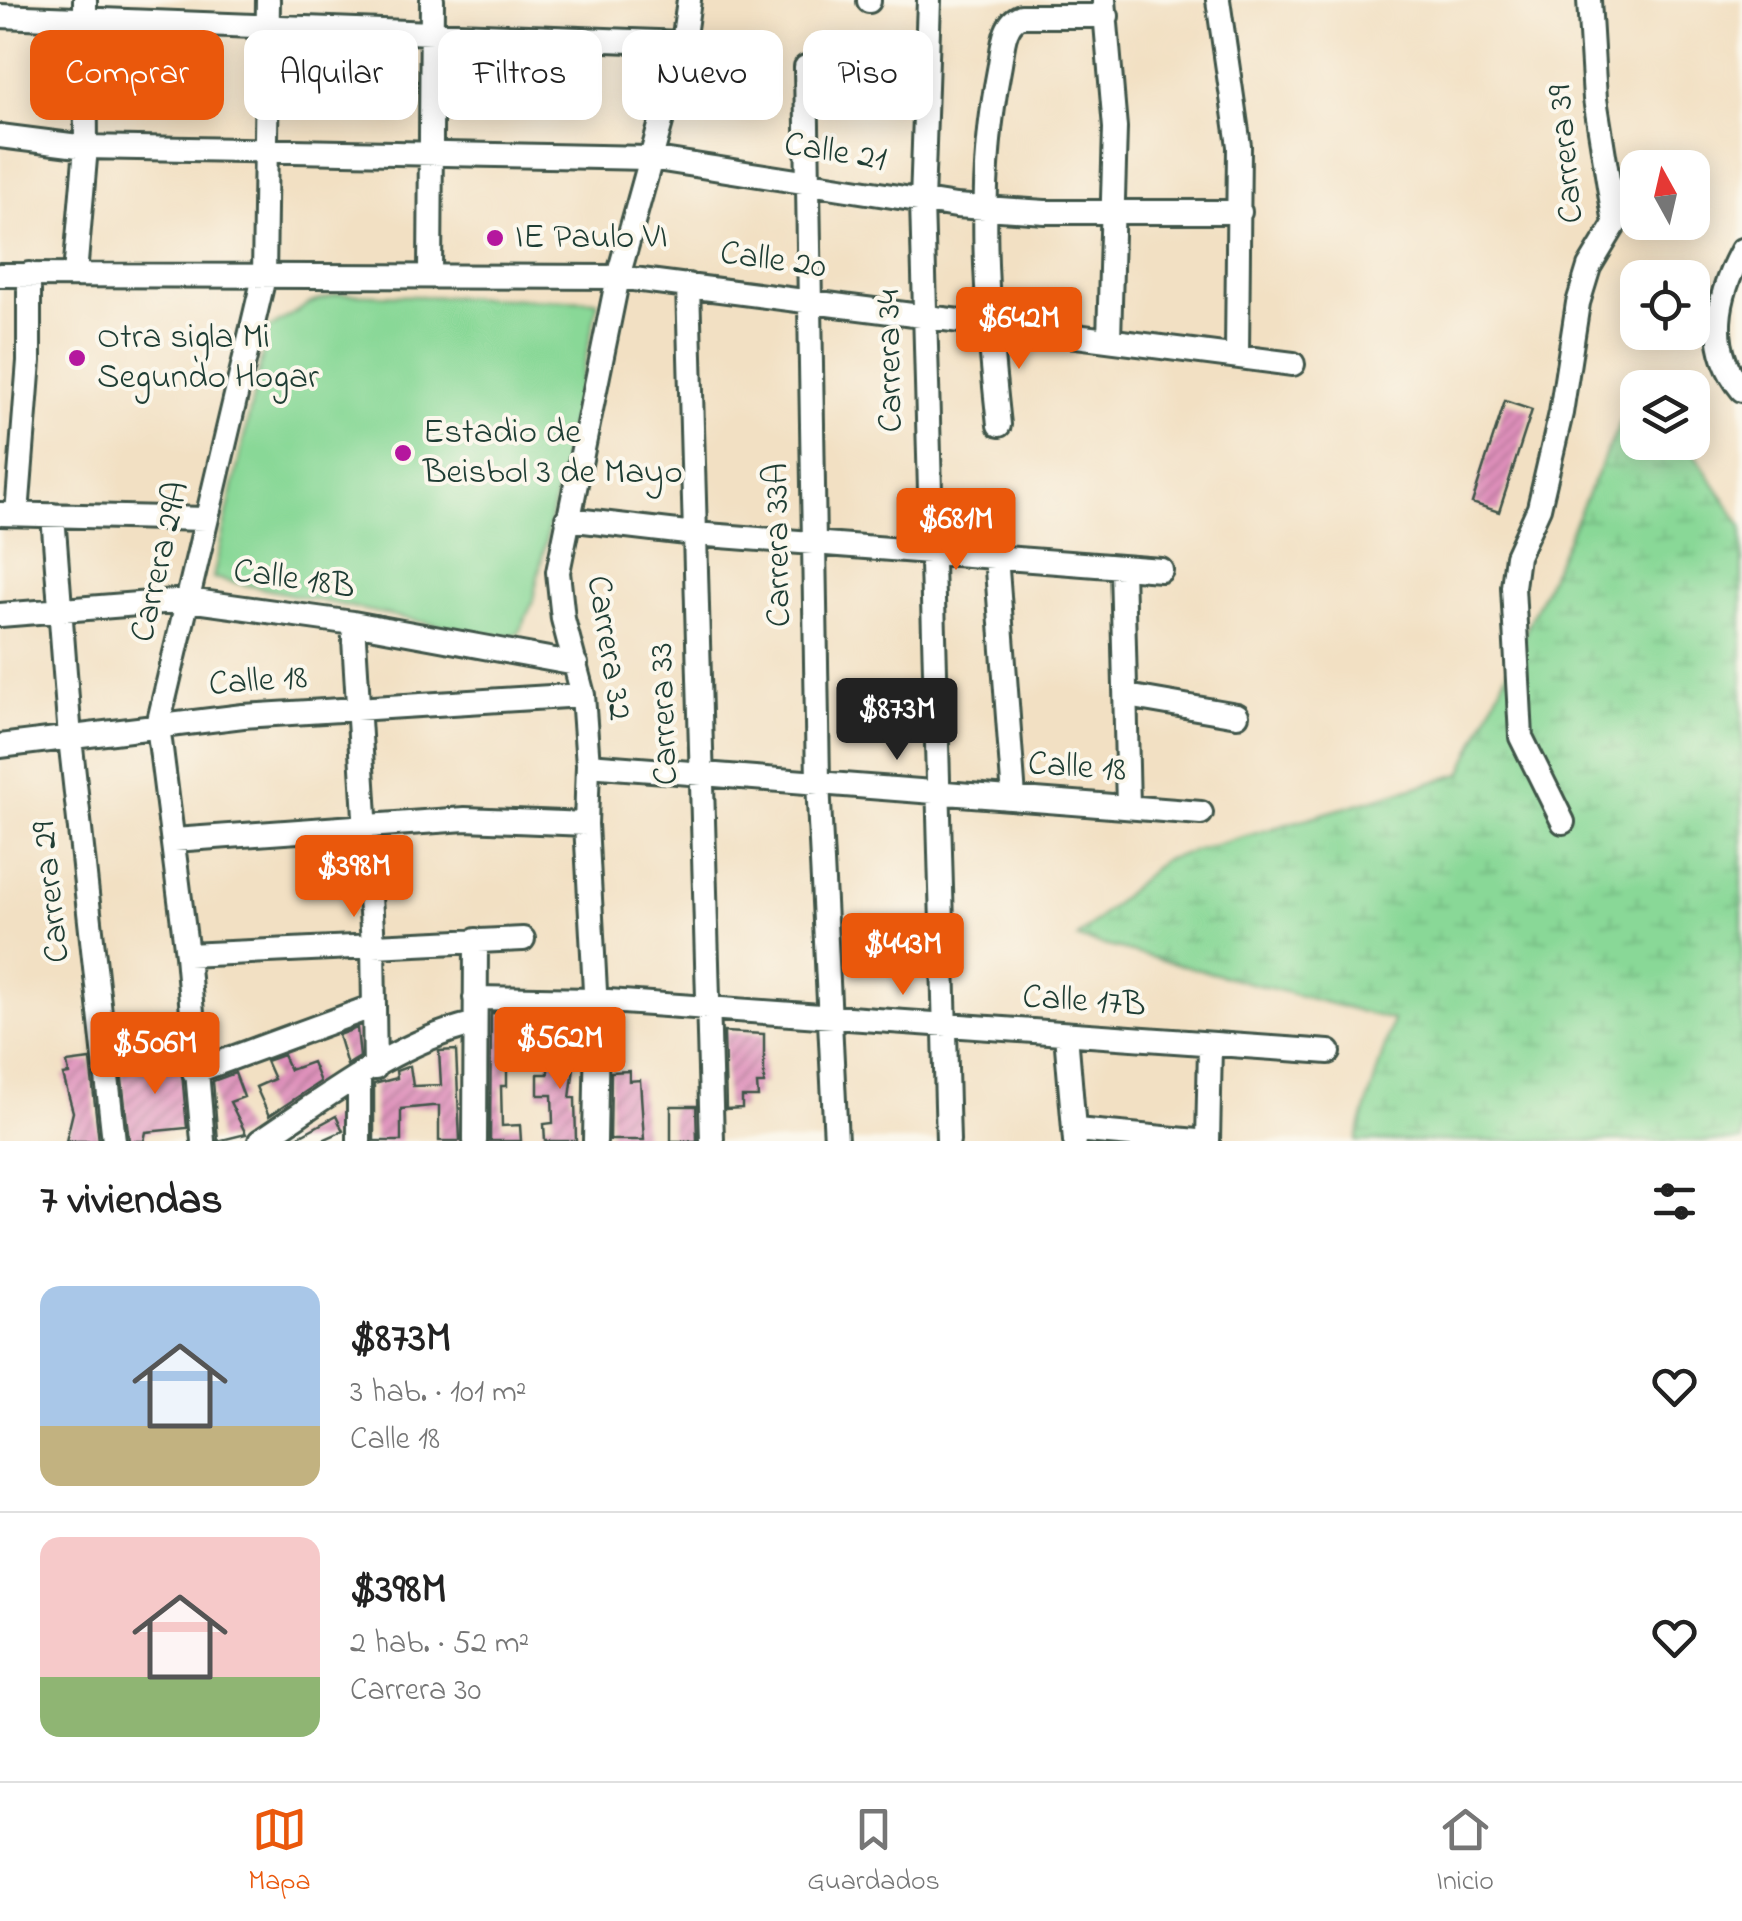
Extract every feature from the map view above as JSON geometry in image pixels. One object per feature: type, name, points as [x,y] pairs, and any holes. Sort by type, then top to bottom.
[{"type":"street","name":"Carrera 29A","points":[[203,1141],[194,1072],[188,955],[158,725],[264,278],[268,0]]},
{"type":"street","points":[[430,273],[432,0]]},
{"type":"street","name":"Carrera 32","points":[[685,30],[689,0]]},
{"type":"street","name":"Carrera 34","points":[[929,0],[922,202],[948,1141]]},
{"type":"street","points":[[1218,0],[1239,146],[1237,354]]},
{"type":"street","name":"Carrera 39","points":[[1564,822],[1521,737],[1513,587],[1518,556],[1539,508],[1561,412],[1578,303],[1590,267],[1615,224],[1595,99],[1589,0]]},
{"type":"street","points":[[999,425],[988,324],[983,207],[996,86],[1007,28],[1022,16],[1106,8],[1115,128],[1110,339]]},
{"type":"street","points":[[75,274],[86,147],[84,10]]},
{"type":"street","points":[[0,16],[84,10],[268,25],[622,40]]},
{"type":"street","name":"Carrera 32","points":[[595,1141],[594,1000],[586,824],[588,765],[583,695],[563,620],[558,572],[618,277],[661,120]]},
{"type":"street","name":"Carrera 33A","points":[[806,120],[818,782],[836,1141]]},
{"type":"street","name":"Calle 21","points":[[0,136],[86,147],[650,158],[922,202],[983,207],[1240,212]]},
{"type":"street","points":[[1742,250],[1727,278],[1716,314],[1720,344],[1732,378],[1742,390]]},
{"type":"street","name":"Calle 20","points":[[0,274],[264,278],[430,273],[618,277],[1294,364]]},
{"type":"street","points":[[29,274],[29,362],[8,514],[206,520]]},
{"type":"street","name":"Carrera 33","points":[[688,285],[712,1141]]},
{"type":"street","name":"Carrera 29","points":[[53,515],[70,738],[114,1141]]},
{"type":"street","points":[[566,519],[695,534],[1161,570]]},
{"type":"street","points":[[996,556],[1005,631],[1014,798]]},
{"type":"street","points":[[1122,567],[1126,696],[1123,758],[1128,806]]},
{"type":"street","name":"Calle 18B","points":[[0,615],[188,600],[354,623],[576,664]]},
{"type":"street","points":[[354,623],[374,1006],[359,1141]]},
{"type":"street","name":"Calle 18","points":[[0,746],[158,725],[583,695]]},
{"type":"street","points":[[1126,696],[1237,715]]},
{"type":"street","name":"Calle 18","points":[[588,765],[1201,813]]},
{"type":"street","points":[[174,840],[465,819],[586,824]]},
{"type":"street","points":[[188,955],[523,939]]},
{"type":"street","points":[[475,1141],[476,940]]},
{"type":"street","name":"Calle 17B","points":[[476,998],[594,1000],[946,1028],[1329,1052]]},
{"type":"street","points":[[194,1072],[374,1006]]},
{"type":"street","points":[[260,1141],[367,1071],[450,1030],[473,1024]]},
{"type":"street","points":[[1066,1034],[1075,1136],[1198,1141]]},
{"type":"street","points":[[1208,1141],[1210,1046]]},
{"type":"green space","name":"Estadio de Beisbol 3 de Mayo","points":[[339,294],[598,301],[532,604],[518,634],[499,638],[213,578],[268,329],[311,303]]},
{"type":"green space","points":[[1620,423],[1620,460],[1698,460],[1742,526],[1742,1141],[1356,1141],[1393,1020],[1077,938],[1163,860],[1461,774]]},
{"type":"building","points":[[1505,401],[1532,410],[1499,512],[1472,503]]},
{"type":"building","points":[[491,1013],[507,1014],[507,1086],[501,1086],[502,1126],[520,1125],[521,1141],[490,1141]]},
{"type":"building","points":[[531,1016],[545,1016],[545,1039],[531,1039]]},
{"type":"building","points":[[357,1028],[360,1057],[347,1065],[338,1035]]},
{"type":"building","points":[[724,1032],[764,1034],[764,1084],[757,1084],[758,1097],[742,1097],[742,1108],[726,1109]]},
{"type":"building","points":[[548,1044],[577,1044],[570,1098],[575,1098],[576,1141],[545,1141],[544,1124],[553,1123],[552,1095],[538,1095],[538,1074],[548,1074]]},
{"type":"building","points":[[456,1050],[460,1141],[439,1141],[439,1106],[432,1106],[401,1109],[401,1141],[374,1141],[374,1084],[397,1078],[396,1071],[410,1066],[413,1086],[441,1085],[439,1051]]},
{"type":"building","points":[[180,1051],[187,1128],[146,1132],[144,1141],[129,1141],[121,1071],[159,1067],[157,1054]]},
{"type":"building","points":[[283,1055],[290,1070],[312,1062],[320,1082],[269,1116],[256,1087],[274,1079],[266,1061]]},
{"type":"building","points":[[90,1060],[99,1141],[66,1141],[73,1112],[63,1075],[69,1074],[67,1063]]},
{"type":"building","points":[[629,1071],[629,1081],[640,1080],[644,1140],[610,1140],[611,1072]]},
{"type":"building","points":[[235,1073],[244,1097],[230,1102],[246,1134],[218,1141],[213,1081]]},
{"type":"building","points":[[671,1106],[696,1106],[697,1141],[671,1141]]},
{"type":"building","points":[[336,1116],[343,1131],[321,1141],[290,1141]]},
{"type":"place","name":"IE Paulo VI","points":[[495,238]]},
{"type":"place","name":"Otra sigla Mi Segundo Hogar","points":[[77,358]]},
{"type":"place","name":"Estadio de Beisbol 3 de Mayo","points":[[403,453]]}]
